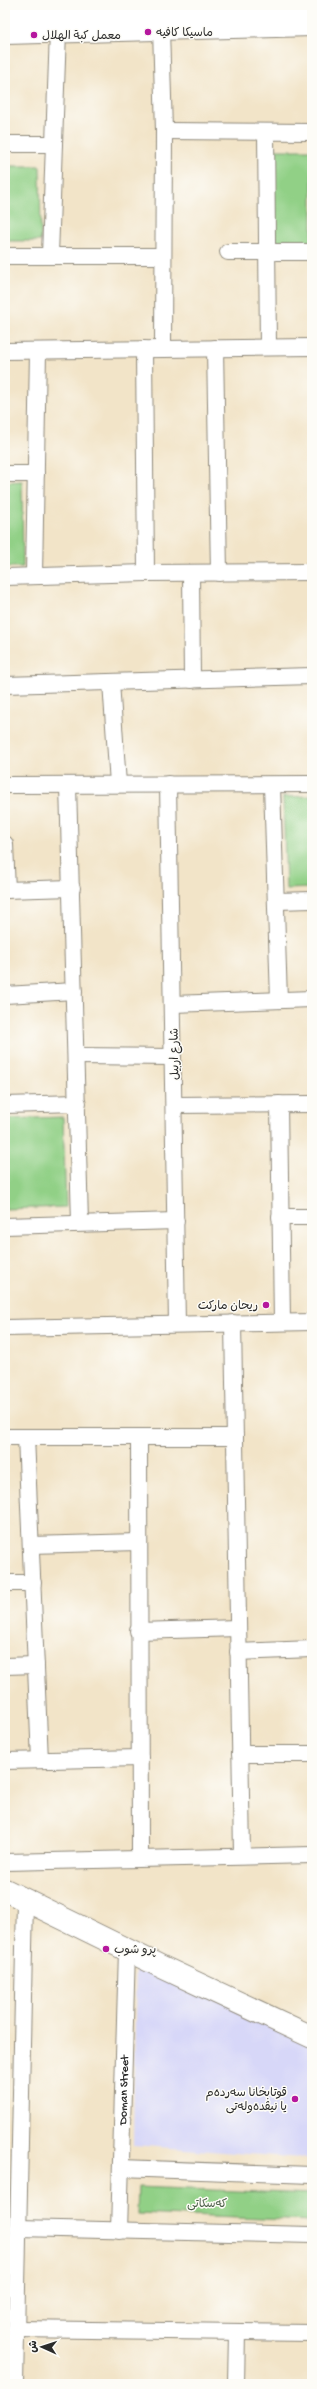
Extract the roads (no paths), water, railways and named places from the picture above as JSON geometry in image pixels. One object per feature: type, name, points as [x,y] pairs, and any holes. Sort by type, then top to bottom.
[{"type":"main road","points":[[5,33],[58,32],[164,15],[312,6]]},
{"type":"main road","points":[[5,12],[128,8],[164,15],[312,24]]},
{"type":"main road","points":[[5,1890],[127,1950],[312,2036]]},
{"type":"street","points":[[163,349],[164,15]]},
{"type":"street","points":[[50,255],[58,32]]},
{"type":"street","points":[[164,131],[312,132]]},
{"type":"street","points":[[266,132],[268,347]]},
{"type":"street","points":[[5,144],[54,144]]},
{"type":"street","points":[[228,252],[312,252]]},
{"type":"street","points":[[5,256],[163,256]]},
{"type":"street","points":[[5,351],[312,347]]},
{"type":"street","points":[[215,348],[219,573]]},
{"type":"street","points":[[144,349],[146,573]]},
{"type":"street","points":[[34,576],[38,350]]},
{"type":"street","points":[[5,474],[36,474]]},
{"type":"street","points":[[5,577],[146,573],[312,572]]},
{"type":"street","points":[[191,573],[192,680]]},
{"type":"street","points":[[5,685],[312,676]]},
{"type":"street","points":[[111,682],[118,784]]},
{"type":"street","name":"شارع اربيل","points":[[168,784],[175,1105],[177,1324]]},
{"type":"street","points":[[5,785],[312,784]]},
{"type":"street","points":[[68,785],[77,1056],[80,1223]]},
{"type":"street","points":[[272,785],[277,901],[278,1000]]},
{"type":"street","points":[[5,844],[6,890],[72,888]]},
{"type":"street","points":[[277,901],[312,900]]},
{"type":"street","points":[[5,995],[74,991]]},
{"type":"street","points":[[173,1004],[312,1000]]},
{"type":"street","points":[[77,1056],[173,1057]]},
{"type":"street","points":[[5,1105],[78,1103]]},
{"type":"street","points":[[279,1104],[282,1322]]},
{"type":"street","points":[[175,1105],[312,1104]]},
{"type":"street","points":[[280,1217],[312,1217]]},
{"type":"street","points":[[5,1226],[176,1221]]},
{"type":"street","points":[[5,1328],[312,1322]]},
{"type":"street","points":[[233,1323],[242,1855]]},
{"type":"street","points":[[5,1437],[235,1437]]},
{"type":"street","points":[[26,1437],[40,1760]]},
{"type":"street","points":[[138,1437],[140,1857]]},
{"type":"street","points":[[31,1545],[138,1542]]},
{"type":"street","points":[[5,1584],[32,1583]]},
{"type":"street","points":[[138,1631],[238,1628]]},
{"type":"street","points":[[238,1652],[312,1649]]},
{"type":"street","points":[[5,1666],[36,1665]]},
{"type":"street","points":[[240,1754],[312,1754]]},
{"type":"street","points":[[5,1761],[140,1758]]},
{"type":"street","points":[[5,1862],[140,1857],[312,1855]]},
{"type":"street","points":[[15,2384],[18,2228],[12,2164],[25,1900]]},
{"type":"street","name":"Doman Street","points":[[119,2231],[127,1950]]},
{"type":"street","points":[[121,2168],[312,2175]]},
{"type":"street","points":[[18,2228],[312,2235]]},
{"type":"street","points":[[16,2329],[312,2333]]},
{"type":"street","points":[[236,2384],[237,2332]]},
{"type":"place","name":"ماسيكا كافيه","points":[[148,32]]},
{"type":"place","name":"معمل كبة الهلال","points":[[34,35]]},
{"type":"place","name":"ريحان ماركت","points":[[266,1305]]},
{"type":"place","name":"پرو شوب","points":[[106,1949]]},
{"type":"place","name":"قوتابخانا سەردەم یا نیڤدەولەتی","points":[[295,2099]]},
{"type":"park label","name":"کەسکاتی","points":[[207,2203]]}]
